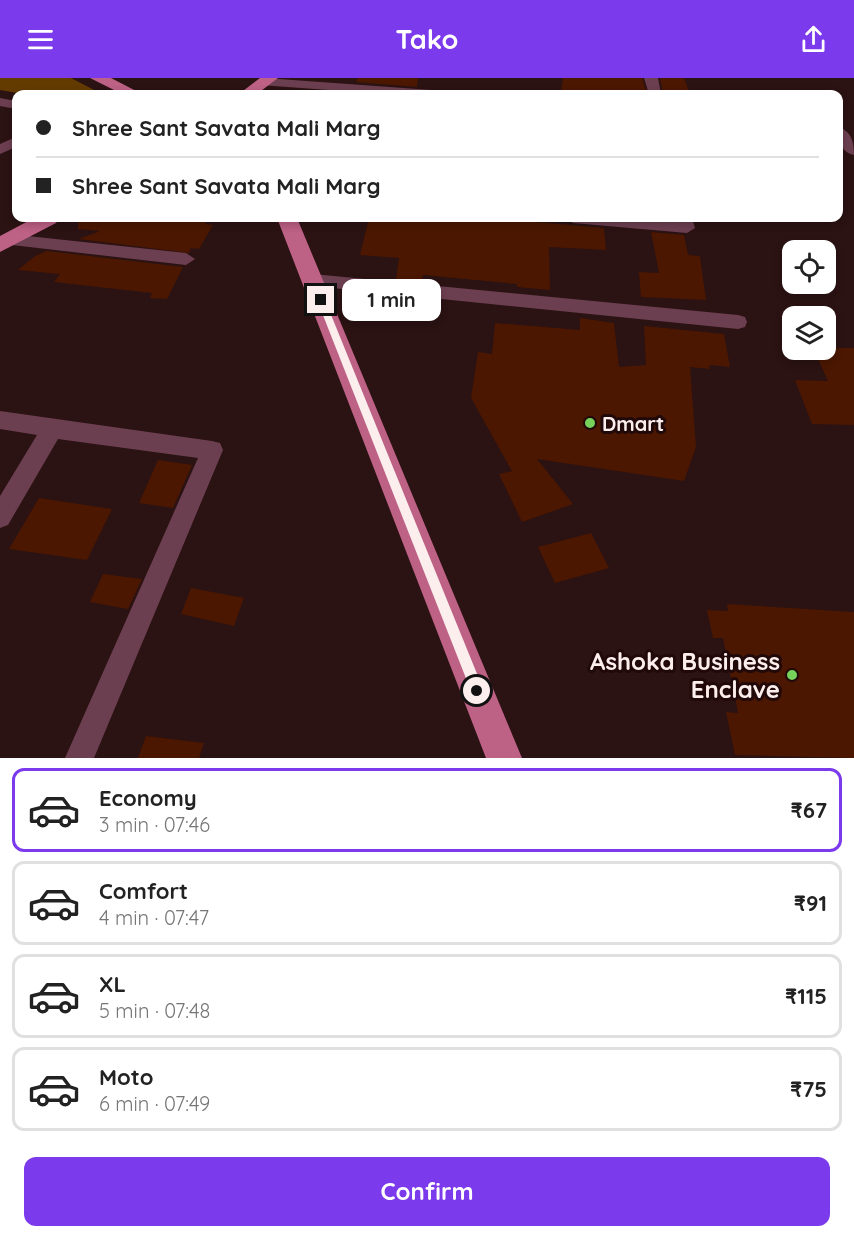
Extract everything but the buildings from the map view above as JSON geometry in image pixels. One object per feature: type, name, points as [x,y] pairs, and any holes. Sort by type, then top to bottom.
[{"type":"main road","points":[[98,78],[125,90]]},
{"type":"main road","points":[[253,90],[267,80]]},
{"type":"main road","points":[[3,239],[20,222]]},
{"type":"main road","points":[[3,239],[39,222]]},
{"type":"main road","points":[[289,222],[504,758]]},
{"type":"street","points":[[267,80],[384,90]]},
{"type":"street","points":[[619,222],[687,228],[685,222]]},
{"type":"street","points":[[3,239],[186,260]]},
{"type":"street","points":[[313,280],[738,322]]},
{"type":"street","points":[[0,420],[212,450],[79,758]]},
{"type":"street","points":[[0,517],[52,429]]},
{"type":"shaded area","points":[[0,78],[71,78],[94,90],[12,90],[12,92],[0,90]]},
{"type":"place","name":"Dmart","points":[[590,423]]},
{"type":"place","name":"Ashoka Business Enclave","points":[[792,675]]},
{"type":"route","points":[[321,300],[477,691]]}]
